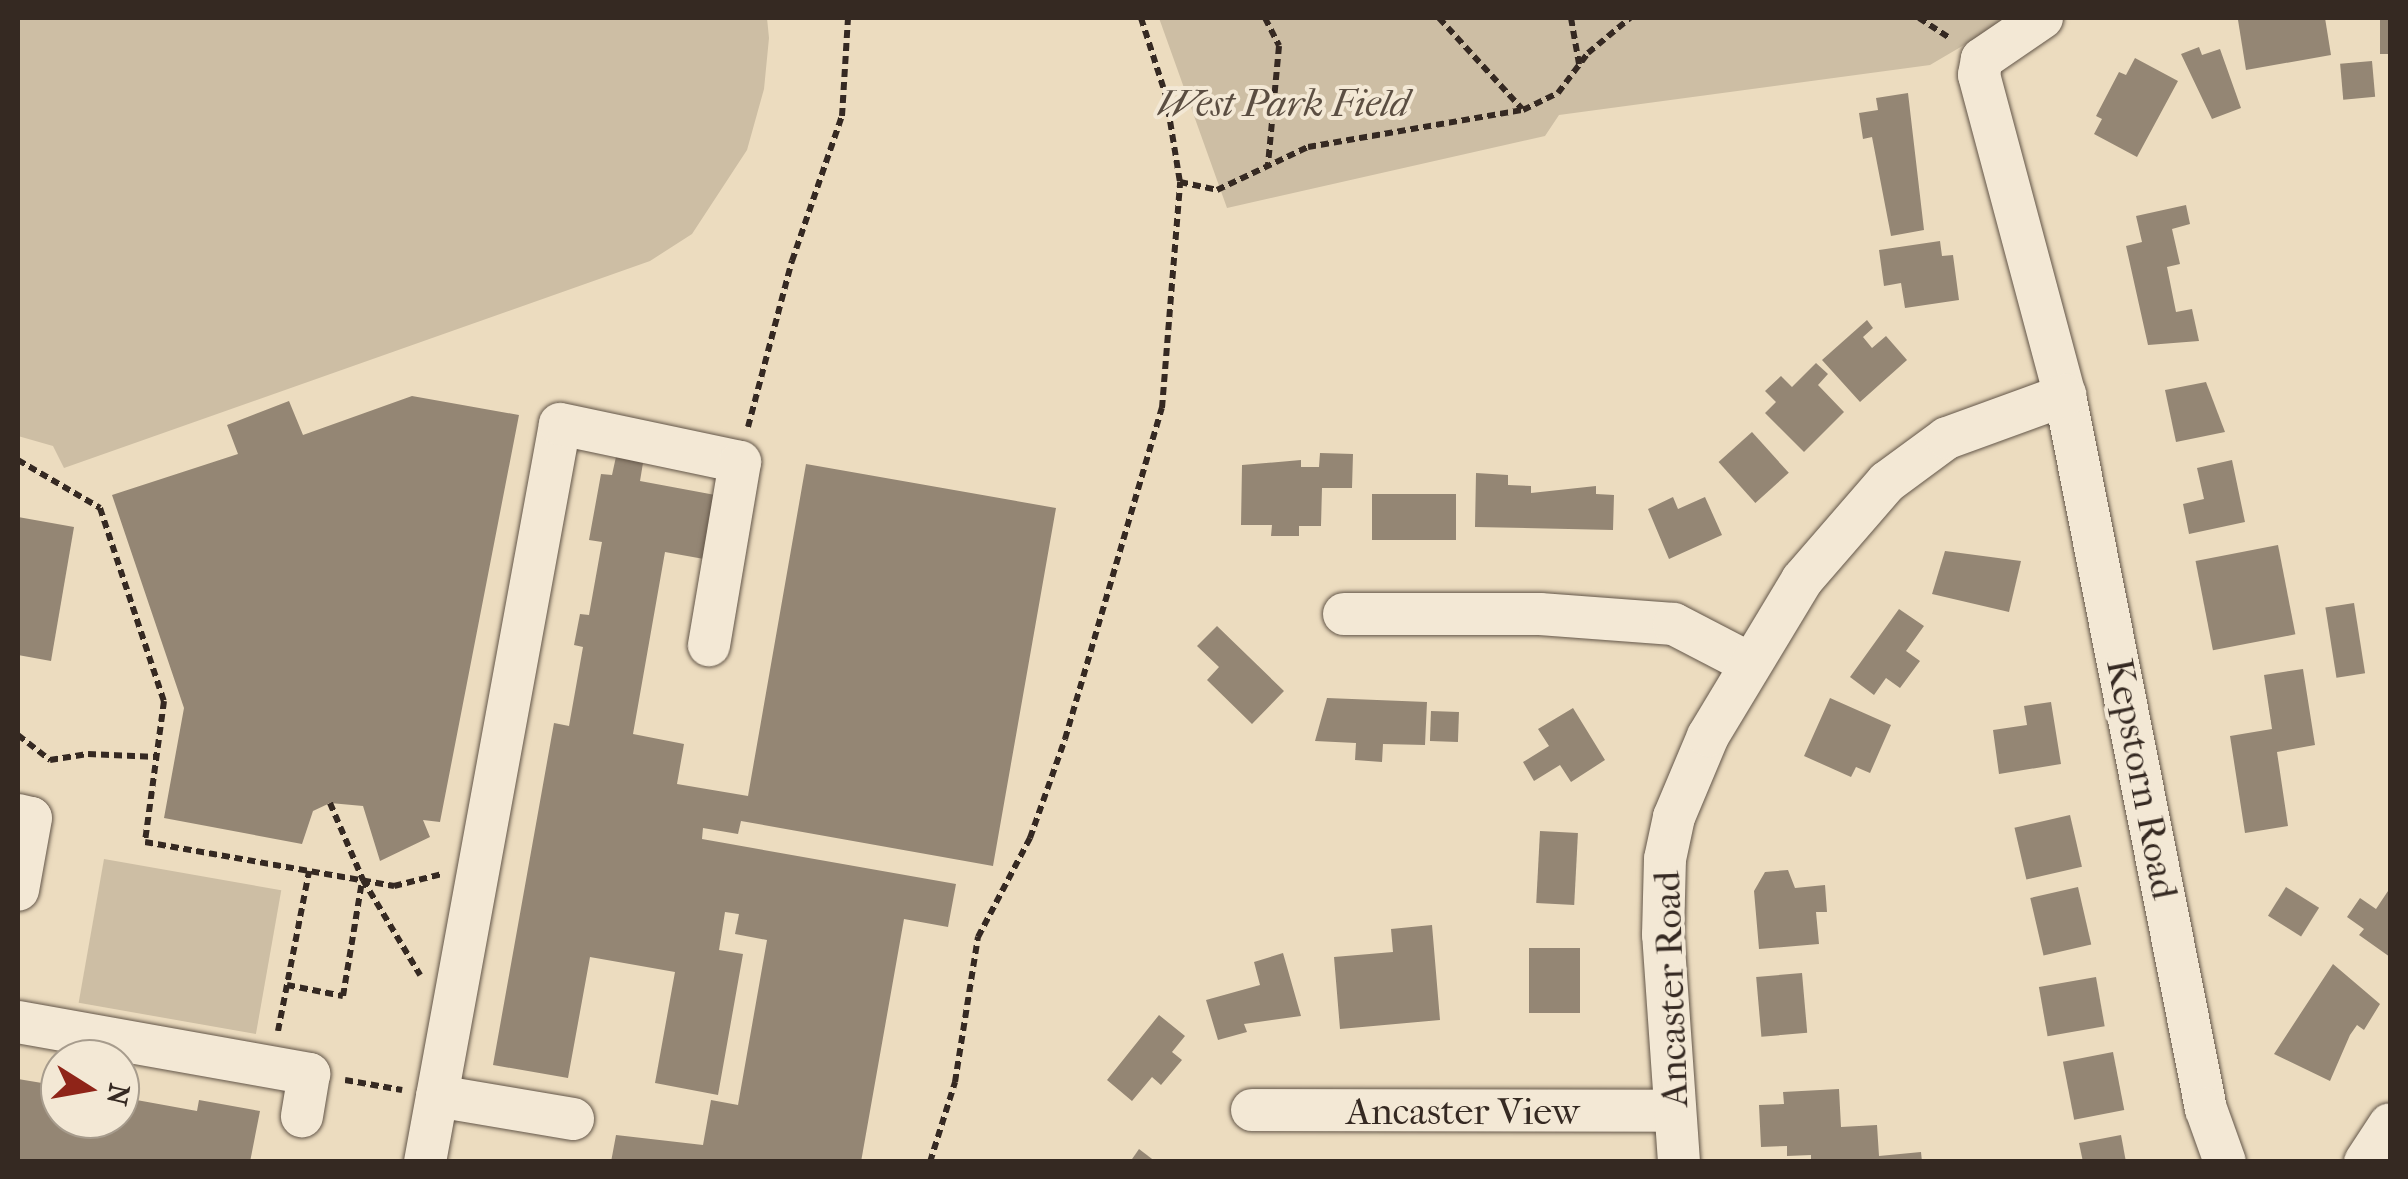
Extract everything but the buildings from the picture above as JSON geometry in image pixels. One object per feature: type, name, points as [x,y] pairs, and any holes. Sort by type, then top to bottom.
[{"type":"street","name":"Kepstorn Road","points":[[2042,18],[1982,59],[1979,75],[2066,395],[2206,1109],[2225,1162]]},
{"type":"street","name":"Ancaster Road","points":[[1679,1162],[1665,859],[1674,817],[1708,736],[1802,580],[1887,482],[1947,438],[2066,395]]},
{"type":"street","points":[[425,1162],[560,424],[740,462],[709,645]]},
{"type":"street","points":[[1344,614],[1540,614],[1674,624],[1749,663]]},
{"type":"street","points":[[18,816],[31,818],[18,890]]},
{"type":"street","points":[[18,1022],[309,1074],[302,1116]]},
{"type":"street","points":[[436,1096],[573,1119]]},
{"type":"street","name":"Ancaster View","points":[[1252,1110],[1500,1115],[1675,1111]]},
{"type":"street","points":[[2365,1162],[2390,1124]]},
{"type":"path","points":[[740,462],[792,262],[842,116],[848,18]]},
{"type":"path","points":[[930,1162],[955,1082],[978,937],[1030,838],[1065,738],[1162,408],[1180,182],[1166,96],[1141,18]]},
{"type":"path","points":[[1265,18],[1279,46],[1268,166]]},
{"type":"path","points":[[1439,18],[1523,110]]},
{"type":"path","points":[[1571,18],[1580,64]]},
{"type":"path","points":[[1180,182],[1217,190],[1308,147],[1523,110],[1558,93],[1580,64],[1630,18]]},
{"type":"path","points":[[18,460],[100,508],[164,701],[145,842],[394,886],[477,865]]},
{"type":"path","points":[[18,735],[50,760],[88,754],[158,757]]},
{"type":"path","points":[[330,802],[362,880],[422,978]]},
{"type":"path","points":[[309,871],[287,985],[343,996],[362,880]]},
{"type":"path","points":[[309,1074],[436,1096]]},
{"type":"green space","points":[[18,18],[767,18],[769,38],[764,89],[747,150],[692,234],[650,261],[64,468],[53,446],[18,436]]},
{"type":"green space","name":"West Park Field","points":[[1159,18],[2010,18],[1930,65],[1559,115],[1545,136],[1227,208]]},
{"type":"green space","points":[[104,859],[281,890],[256,1034],[79,1003]]}]
